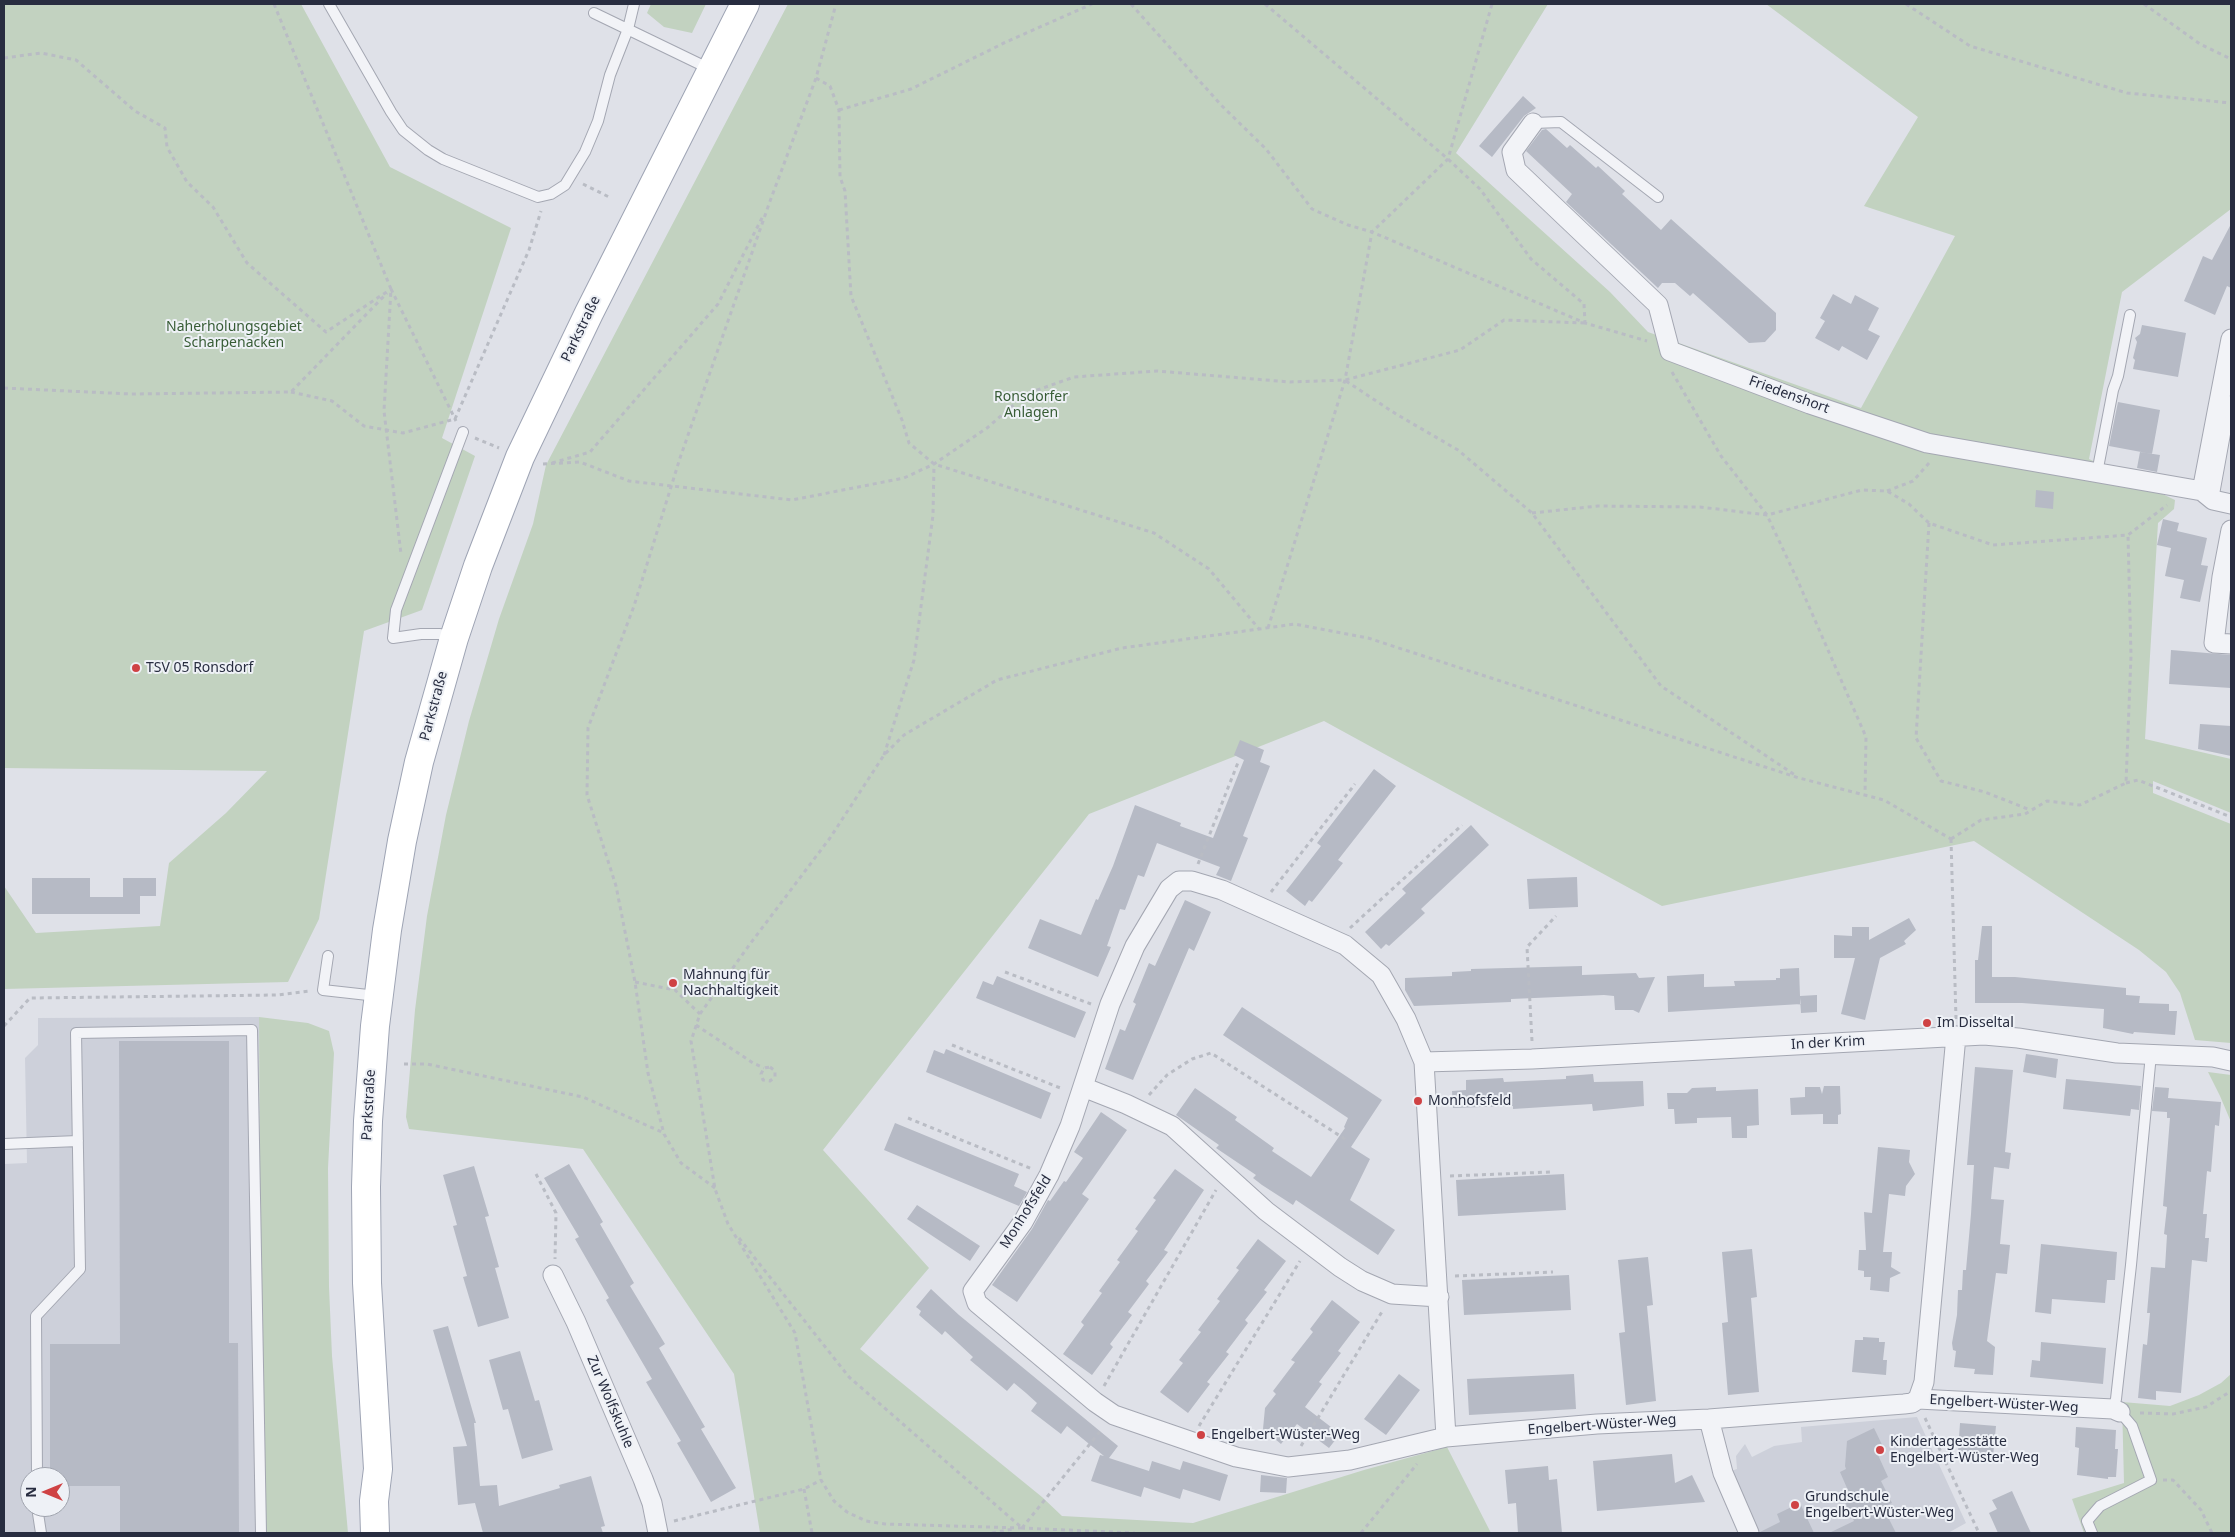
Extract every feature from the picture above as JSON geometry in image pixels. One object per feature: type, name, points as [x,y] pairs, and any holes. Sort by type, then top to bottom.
[{"type":"main road","name":"Parkstraße","points":[[375,1533],[374,1501],[378,1469],[367,1283],[366,1187],[368,1121],[378,996],[394,884],[409,806],[432,710],[478,566],[520,457],[593,304],[745,4]]},
{"type":"main road","name":"Parkstraße","points":[[378,1469],[389,1497],[393,1533]]},
{"type":"street","points":[[1533,122],[1512,152],[1516,170],[1658,305],[1670,351]]},
{"type":"street","points":[[2208,496],[2231,339]]},
{"type":"street","name":"Friedenshort","points":[[1670,351],[1810,404],[1927,443],[2097,473],[2208,496]]},
{"type":"street","points":[[2231,530],[2222,577],[2214,643],[2231,644]]},
{"type":"street","name":"Monhofsfeld","points":[[977,1303],[973,1291],[976,1285],[1022,1222],[1049,1176],[1060,1152],[1108,1011],[1135,946],[1169,888],[1179,881],[1192,881]]},
{"type":"street","points":[[1192,881],[1222,890],[1344,944],[1381,975],[1406,1019],[1424,1062],[1439,1297],[1442,1437]]},
{"type":"street","name":"In der Krim","points":[[1424,1062],[1532,1059],[1984,1035],[2018,1038],[2117,1053],[2213,1057],[2231,1061]]},
{"type":"street","points":[[1918,1399],[1924,1382],[1956,1036]]},
{"type":"street","points":[[1081,1091],[1136,1109],[1172,1126],[1266,1211],[1310,1245],[1362,1281],[1392,1294],[1439,1297]]},
{"type":"street","name":"Zur Wolfskuhle","points":[[553,1275],[576,1322],[637,1464],[652,1504],[657,1529]]},
{"type":"street","name":"Engelbert-Wüster-Weg","points":[[977,1303],[1095,1402],[1114,1415],[1236,1457],[1288,1467],[1350,1460],[1442,1437],[1904,1404],[1912,1403],[1918,1399],[2116,1411]]},
{"type":"street","points":[[1709,1419],[1723,1473],[1749,1533]]},
{"type":"lane","points":[[330,4],[403,130],[416,142],[443,159],[473,173],[538,197],[545,196],[566,185],[570,178],[598,121],[610,75],[628,29],[634,4]]},
{"type":"lane","points":[[594,13],[712,70]]},
{"type":"lane","points":[[1533,122],[1562,122],[1658,196]]},
{"type":"lane","points":[[2097,473],[2130,315]]},
{"type":"lane","points":[[2208,496],[2231,401]]},
{"type":"lane","points":[[454,638],[440,634],[421,634],[394,638],[396,610],[463,432]]},
{"type":"lane","points":[[328,956],[323,990],[378,996]]},
{"type":"lane","points":[[37,1467],[36,1316],[80,1269],[76,1033],[252,1030],[261,1533]]},
{"type":"lane","points":[[2092,1533],[2087,1521],[2100,1506],[2151,1480],[2132,1426],[2116,1411],[2116,1399],[2151,1054]]},
{"type":"lane","points":[[4,1144],[78,1141]]},
{"type":"lane","points":[[39,1517],[42,1533]]},
{"type":"path","points":[[274,4],[391,289],[463,432],[491,445]]},
{"type":"path","points":[[715,1188],[681,1163],[664,1134],[648,1073],[635,982],[616,886],[587,795],[588,728],[634,606],[680,458],[769,204],[816,78],[836,4]]},
{"type":"path","points":[[839,110],[911,89],[1006,42],[1092,4]]},
{"type":"path","points":[[1131,4],[1221,105],[1266,149],[1312,209],[1348,225],[1372,232],[1585,323],[1644,339],[1670,351],[1672,373],[1721,456],[1767,515],[1866,737],[1865,795]]},
{"type":"path","points":[[1265,4],[1448,159],[1480,189],[1532,259],[1584,304],[1585,323]]},
{"type":"path","points":[[1268,628],[1345,380],[1372,232],[1448,159],[1492,4]]},
{"type":"path","points":[[1906,4],[1970,46],[2127,93],[2231,103]]},
{"type":"path","points":[[2144,4],[2200,44],[2231,59]]},
{"type":"path","points":[[4,58],[41,53],[76,60],[135,111],[165,128],[167,147],[187,182],[213,207],[247,263],[326,332],[391,289]]},
{"type":"path","points":[[816,78],[830,86],[839,110],[840,177],[845,191],[852,296],[902,420],[909,443],[934,464],[1154,533],[1209,569],[1259,629]]},
{"type":"path","points":[[570,178],[611,198]]},
{"type":"path","points":[[455,419],[529,250],[545,196]]},
{"type":"path","points":[[769,204],[718,304],[590,452],[546,465],[580,462],[629,481],[672,488],[792,500],[904,478],[934,464],[987,428],[1026,394],[1074,377],[1157,371],[1290,382],[1345,380],[1460,350],[1504,320],[1585,323]]},
{"type":"path","points":[[291,392],[391,289]]},
{"type":"path","points":[[391,289],[384,411],[405,586]]},
{"type":"path","points":[[1345,380],[1396,414],[1458,450],[1532,513],[1660,686],[1799,778]]},
{"type":"path","points":[[4,388],[131,394],[291,392],[332,401],[364,426],[403,433],[455,419]]},
{"type":"path","points":[[1532,513],[1598,506],[1700,507],[1767,515],[1862,490],[1887,490],[1912,481],[1930,462],[1939,445]]},
{"type":"path","points":[[884,756],[914,660],[933,515],[934,464]]},
{"type":"path","points":[[1887,490],[1909,504],[1929,523],[1993,545],[2128,535],[2208,496]]},
{"type":"path","points":[[1929,523],[1916,738],[1941,780],[1985,792],[2031,811]]},
{"type":"path","points":[[2126,783],[2131,656],[2128,535]]},
{"type":"path","points":[[1136,1533],[885,1524],[866,1521],[847,1512],[834,1501],[821,1480],[795,1333],[728,1224],[715,1188],[691,1041],[700,1014],[830,838],[884,756],[904,734],[998,680],[1122,648],[1295,624],[1368,638],[1799,778],[1884,800],[1951,839]]},
{"type":"path","points":[[1192,881],[1238,760]]},
{"type":"path","points":[[1951,839],[1981,820],[2026,814],[2047,801],[2080,805],[2126,783],[2138,780],[2231,817]]},
{"type":"path","points":[[1260,906],[1355,784]]},
{"type":"path","points":[[1337,941],[1462,825]]},
{"type":"path","points":[[1951,839],[1956,1036]]},
{"type":"path","points":[[1532,1059],[1527,947],[1556,916]]},
{"type":"path","points":[[1005,972],[1108,1011]]},
{"type":"path","points":[[635,982],[675,990],[700,1014]]},
{"type":"path","points":[[4,1026],[30,998],[278,995],[323,990]]},
{"type":"path","points":[[696,1025],[753,1063],[764,1068],[770,1067],[774,1071],[774,1077],[770,1081],[763,1080],[761,1074],[764,1068]]},
{"type":"path","points":[[952,1045],[1081,1091]]},
{"type":"path","points":[[1136,1109],[1167,1075],[1192,1058],[1212,1053],[1348,1141]]},
{"type":"path","points":[[404,1064],[428,1064],[583,1097],[664,1134]]},
{"type":"path","points":[[908,1118],[1049,1176]]},
{"type":"path","points":[[1432,1177],[1551,1172]]},
{"type":"path","points":[[536,1174],[556,1213],[557,1231],[553,1275]]},
{"type":"path","points":[[1095,1402],[1225,1174]]},
{"type":"path","points":[[728,1224],[848,1377],[1022,1528]]},
{"type":"path","points":[[1191,1440],[1310,1245]]},
{"type":"path","points":[[1437,1277],[1553,1272]]},
{"type":"path","points":[[1288,1467],[1392,1294]]},
{"type":"path","points":[[2116,1411],[2173,1414],[2206,1408],[2231,1391]]},
{"type":"path","points":[[1918,1399],[1927,1424],[1979,1533]]},
{"type":"path","points":[[992,1533],[1022,1528],[1114,1415]]},
{"type":"path","points":[[1361,1533],[1442,1437]]},
{"type":"path","points":[[657,1529],[804,1489],[821,1480]]},
{"type":"path","points":[[2151,1480],[2173,1480],[2201,1510],[2212,1533]]},
{"type":"path","points":[[804,1489],[812,1533]]},
{"type":"shaded area","points":[[259,1017],[262,1533],[4,1533],[4,1164],[27,1163],[25,1058],[38,1045],[38,1018]]},
{"type":"shaded area","points":[[1917,1417],[1966,1523],[1948,1533],[1760,1533],[1731,1471],[1737,1469],[1736,1456],[1745,1444],[1752,1457],[1774,1446],[1802,1442],[1801,1427]]},
{"type":"green space","name":"Naherholungsgebiet Scharpenacken","points":[[4,4],[301,4],[390,167],[511,228],[442,438],[475,456],[422,610],[364,631],[319,919],[288,982],[4,989],[4,886],[36,933],[160,926],[169,863],[226,813],[267,771],[4,768]]},
{"type":"green space","points":[[651,4],[706,4],[692,33],[664,27],[647,13]]},
{"type":"green space","name":"Ronsdorfer Anlagen","points":[[788,4],[1548,4],[1456,153],[1610,292],[1648,332],[1861,408],[1955,236],[1864,206],[1918,117],[1766,4],[2231,4],[2231,209],[2122,292],[2089,459],[2175,500],[2174,509],[2158,523],[2145,739],[2231,759],[2231,813],[2153,781],[2153,793],[2231,824],[2231,1043],[2195,1040],[2180,993],[2166,972],[2139,950],[1974,841],[1662,906],[1324,721],[1089,814],[823,1150],[929,1268],[860,1349],[1042,1497],[1062,1516],[1193,1523],[1364,1470],[1447,1447],[1491,1533],[760,1533],[734,1374],[583,1149],[409,1129],[406,1117],[415,1010],[427,916],[446,815],[469,721],[499,619],[533,524],[546,465]]},
{"type":"green space","points":[[259,1017],[308,1023],[329,1031],[334,1053],[328,1168],[329,1287],[332,1356],[348,1533],[262,1533]]},
{"type":"green space","points":[[2208,1072],[2231,1075],[2231,1122],[2220,1096]]},
{"type":"green space","points":[[2231,1374],[2231,1533],[2084,1533],[2072,1499],[2124,1483],[2122,1402],[2170,1406],[2199,1395],[2221,1383]]},
{"type":"building","points":[[1523,96],[1536,108],[1524,116],[1492,157],[1479,146]]},
{"type":"building","points":[[1546,129],[1567,148],[1570,145],[1596,168],[1598,166],[1625,191],[1622,194],[1661,230],[1671,219],[1776,313],[1776,330],[1765,342],[1749,343],[1693,293],[1690,296],[1675,283],[1662,283],[1658,288],[1566,202],[1572,194],[1526,151],[1542,130]]},
{"type":"building","points":[[2231,224],[2231,288],[2227,286],[2215,315],[2184,301],[2203,256],[2212,260]]},
{"type":"building","points":[[1833,294],[1851,304],[1855,295],[1879,308],[1868,330],[1880,336],[1867,360],[1842,346],[1839,351],[1815,338],[1825,321],[1820,318]]},
{"type":"building","points":[[2142,325],[2186,333],[2178,377],[2133,369],[2135,360],[2133,358],[2137,342],[2135,338],[2140,334]]},
{"type":"building","points":[[2118,402],[2160,410],[2152,454],[2109,446]]},
{"type":"building","points":[[2140,452],[2160,455],[2157,472],[2137,468]]},
{"type":"building","points":[[2036,490],[2054,492],[2053,509],[2035,507]]},
{"type":"building","points":[[2163,519],[2179,523],[2177,531],[2207,538],[2201,565],[2208,566],[2200,602],[2180,598],[2184,580],[2165,576],[2171,548],[2157,545]]},
{"type":"building","points":[[2171,650],[2231,655],[2231,688],[2169,684]]},
{"type":"building","points":[[2200,724],[2231,726],[2231,756],[2198,749]]},
{"type":"building","points":[[1240,740],[1264,750],[1260,762],[1270,766],[1243,836],[1248,838],[1231,881],[1216,875],[1220,867],[1157,843],[1144,877],[1138,875],[1125,910],[1120,909],[1107,946],[1111,947],[1098,977],[1028,948],[1040,919],[1081,935],[1096,899],[1098,900],[1113,866],[1135,805],[1181,823],[1180,826],[1213,838],[1244,760],[1234,755]]},
{"type":"building","points":[[1374,769],[1396,786],[1338,860],[1343,863],[1312,902],[1309,900],[1305,906],[1286,891],[1321,846],[1317,843]]},
{"type":"building","points":[[1471,825],[1489,845],[1421,909],[1425,913],[1389,946],[1386,944],[1381,949],[1365,932],[1406,893],[1402,889]]},
{"type":"building","points":[[1577,877],[1578,907],[1529,909],[1527,879]]},
{"type":"building","points":[[32,878],[90,878],[90,897],[123,897],[123,878],[156,878],[156,896],[140,896],[140,914],[32,914]]},
{"type":"building","points":[[1185,900],[1211,912],[1194,951],[1189,948],[1133,1080],[1105,1069],[1120,1029],[1125,1031],[1136,1004],[1133,1002],[1149,963],[1155,966]]},
{"type":"building","points":[[1909,918],[1916,930],[1904,941],[1906,944],[1880,958],[1865,1020],[1841,1014],[1855,958],[1834,958],[1834,935],[1852,936],[1852,927],[1869,927],[1869,940]]},
{"type":"building","points":[[1982,926],[1992,926],[1992,977],[2015,977],[2126,988],[2126,995],[2140,996],[2139,1003],[2169,1004],[2169,1011],[2177,1011],[2175,1035],[2134,1032],[2133,1034],[2103,1028],[2104,1009],[2022,1003],[1975,1003],[1975,960],[1978,960]]},
{"type":"building","points":[[1582,966],[1582,975],[1636,973],[1639,978],[1655,977],[1639,1013],[1633,1010],[1615,1010],[1614,996],[1604,995],[1511,999],[1511,1002],[1414,1006],[1405,990],[1405,978],[1452,976],[1452,972],[1471,971],[1471,969]]},
{"type":"building","points":[[1799,968],[1800,996],[1817,995],[1817,1012],[1801,1013],[1800,1004],[1668,1012],[1667,976],[1704,974],[1704,987],[1735,986],[1734,981],[1776,980],[1776,978],[1780,978],[1780,969]]},
{"type":"building","points":[[997,976],[1086,1012],[1075,1038],[976,998],[983,981],[993,985]]},
{"type":"building","points":[[1242,1007],[1382,1100],[1351,1147],[1370,1159],[1350,1200],[1395,1230],[1378,1255],[1296,1200],[1293,1205],[1262,1185],[1253,1178],[1256,1175],[1216,1148],[1219,1145],[1176,1115],[1195,1088],[1237,1117],[1235,1120],[1274,1148],[1272,1151],[1311,1177],[1345,1128],[1348,1118],[1223,1035]]},
{"type":"building","points":[[119,1041],[229,1041],[229,1343],[238,1343],[239,1533],[120,1533],[120,1486],[70,1486],[70,1467],[50,1467],[50,1344],[120,1344]]},
{"type":"building","points":[[946,1049],[1051,1093],[1041,1119],[926,1072],[934,1050],[944,1054]]},
{"type":"building","points":[[2026,1054],[2058,1059],[2056,1078],[2023,1072]]},
{"type":"building","points":[[1975,1067],[2013,1070],[2005,1152],[2011,1153],[2009,1169],[1994,1167],[1991,1199],[2004,1200],[2000,1244],[2010,1245],[2007,1274],[1996,1273],[1987,1341],[1995,1347],[1993,1375],[1974,1374],[1975,1369],[1954,1367],[1956,1351],[1953,1350],[1952,1343],[1957,1315],[1958,1290],[1962,1290],[1963,1270],[1966,1270],[1971,1214],[1974,1165],[1967,1165]]},
{"type":"building","points":[[1593,1074],[1594,1082],[1643,1081],[1644,1106],[1593,1111],[1592,1104],[1513,1109],[1513,1106],[1453,1108],[1452,1091],[1466,1090],[1466,1080],[1503,1078],[1504,1082],[1566,1079],[1566,1076]]},
{"type":"building","points":[[2066,1079],[2141,1086],[2139,1110],[2131,1109],[2130,1116],[2063,1109]]},
{"type":"building","points":[[1824,1086],[1840,1086],[1841,1114],[1838,1115],[1838,1124],[1823,1124],[1823,1114],[1791,1115],[1790,1098],[1805,1097],[1805,1087],[1820,1087],[1822,1094]]},
{"type":"building","points":[[1716,1087],[1716,1091],[1758,1089],[1759,1125],[1747,1126],[1747,1138],[1732,1138],[1731,1117],[1697,1118],[1697,1123],[1675,1124],[1674,1109],[1668,1109],[1667,1093],[1687,1093],[1692,1088]]},
{"type":"building","points":[[2155,1087],[2169,1088],[2168,1098],[2221,1102],[2219,1126],[2215,1125],[2211,1172],[2207,1171],[2203,1214],[2207,1214],[2205,1238],[2209,1238],[2207,1262],[2192,1260],[2181,1393],[2156,1391],[2156,1400],[2138,1398],[2143,1344],[2147,1345],[2150,1313],[2147,1313],[2151,1267],[2165,1268],[2167,1235],[2164,1234],[2167,1207],[2163,1206],[2170,1118],[2167,1118],[2167,1112],[2152,1111]]},
{"type":"building","points":[[1101,1112],[1127,1130],[1082,1194],[1089,1199],[1017,1302],[992,1285],[1032,1229],[1048,1200],[1050,1201],[1064,1181],[1066,1182],[1083,1158],[1074,1152]]},
{"type":"building","points":[[895,1123],[1019,1174],[1014,1186],[1027,1192],[1019,1206],[884,1150]]},
{"type":"building","points":[[1878,1147],[1910,1150],[1909,1162],[1915,1174],[1906,1186],[1905,1196],[1889,1194],[1883,1252],[1892,1252],[1891,1267],[1901,1273],[1890,1278],[1889,1292],[1870,1290],[1871,1277],[1864,1277],[1864,1271],[1858,1270],[1859,1250],[1866,1250],[1864,1212],[1872,1213]]},
{"type":"building","points":[[569,1164],[603,1222],[600,1224],[634,1283],[630,1286],[665,1344],[659,1348],[705,1427],[701,1429],[736,1488],[711,1502],[677,1443],[681,1441],[646,1382],[652,1379],[606,1300],[609,1298],[575,1239],[579,1237],[544,1178]]},
{"type":"building","points":[[474,1166],[489,1216],[485,1217],[499,1267],[495,1268],[509,1318],[478,1327],[463,1277],[467,1276],[453,1226],[457,1225],[443,1175]]},
{"type":"building","points":[[1175,1169],[1204,1190],[1164,1250],[1168,1252],[1146,1281],[1149,1284],[1128,1312],[1132,1315],[1110,1344],[1113,1347],[1092,1375],[1063,1354],[1084,1325],[1081,1322],[1102,1293],[1099,1291],[1120,1262],[1117,1260],[1138,1231],[1135,1229],[1156,1200],[1153,1198]]},
{"type":"building","points":[[1564,1174],[1566,1210],[1458,1216],[1456,1180]]},
{"type":"building","points":[[917,1205],[980,1246],[970,1261],[907,1219]]},
{"type":"building","points":[[1258,1239],[1286,1261],[1264,1290],[1267,1292],[1245,1320],[1248,1323],[1226,1352],[1229,1354],[1207,1382],[1210,1384],[1188,1413],[1160,1392],[1183,1363],[1179,1360],[1201,1332],[1198,1330],[1220,1301],[1217,1299],[1239,1270],[1236,1268]]},
{"type":"building","points":[[2041,1244],[2117,1252],[2115,1280],[2107,1280],[2105,1303],[2052,1299],[2051,1314],[2035,1312]]},
{"type":"building","points":[[1752,1249],[1757,1297],[1751,1298],[1759,1392],[1728,1395],[1722,1323],[1728,1322],[1722,1252]]},
{"type":"building","points":[[1648,1257],[1653,1305],[1647,1306],[1656,1401],[1626,1405],[1619,1333],[1625,1332],[1618,1260]]},
{"type":"building","points":[[1569,1275],[1571,1310],[1464,1315],[1462,1280]]},
{"type":"building","points":[[931,1289],[959,1315],[1118,1446],[1109,1458],[1149,1471],[1152,1461],[1180,1470],[1183,1461],[1228,1475],[1220,1501],[1183,1489],[1180,1499],[1144,1487],[1141,1497],[1091,1481],[1100,1455],[1104,1456],[1067,1426],[1061,1434],[1031,1411],[1037,1403],[1026,1393],[1014,1383],[1007,1391],[970,1360],[973,1357],[945,1331],[942,1335],[919,1315],[921,1311],[916,1307]]},
{"type":"building","points":[[1332,1300],[1360,1322],[1338,1351],[1341,1353],[1319,1382],[1322,1384],[1305,1407],[1340,1434],[1329,1448],[1297,1424],[1281,1444],[1263,1429],[1265,1408],[1276,1394],[1273,1391],[1295,1362],[1291,1360],[1313,1332],[1310,1329]]},
{"type":"building","points":[[448,1326],[476,1423],[474,1423],[480,1486],[497,1485],[499,1506],[560,1488],[559,1485],[591,1476],[605,1526],[601,1527],[603,1533],[483,1533],[475,1503],[458,1505],[453,1447],[467,1446],[433,1330]]},
{"type":"building","points":[[1863,1337],[1879,1338],[1879,1342],[1885,1342],[1883,1360],[1887,1360],[1886,1375],[1852,1372],[1855,1340],[1863,1340]]},
{"type":"building","points":[[2041,1342],[2106,1348],[2103,1384],[2030,1377],[2032,1360],[2040,1361]]},
{"type":"building","points":[[520,1351],[535,1401],[539,1400],[553,1450],[522,1459],[508,1409],[503,1410],[489,1360]]},
{"type":"building","points":[[1399,1374],[1420,1390],[1386,1435],[1364,1419]]},
{"type":"building","points":[[1574,1374],[1576,1409],[1469,1415],[1467,1379]]},
{"type":"building","points":[[1960,1423],[1996,1426],[1993,1456],[1958,1453]]},
{"type":"building","points":[[2076,1427],[2116,1430],[2115,1449],[2118,1449],[2116,1477],[2108,1477],[2108,1479],[2077,1475],[2079,1448],[2075,1447]]},
{"type":"building","points":[[1874,1428],[1885,1451],[1878,1455],[1888,1477],[1881,1481],[1892,1503],[1883,1507],[1896,1533],[1829,1533],[1854,1521],[1843,1498],[1850,1495],[1840,1472],[1846,1469],[1847,1441]]},
{"type":"building","points":[[1672,1454],[1675,1483],[1692,1475],[1705,1502],[1597,1511],[1593,1461]]},
{"type":"building","points":[[1548,1466],[1549,1480],[1557,1479],[1562,1533],[1518,1533],[1516,1503],[1508,1504],[1505,1470]]},
{"type":"building","points":[[1261,1475],[1287,1478],[1286,1493],[1260,1492]]},
{"type":"building","points":[[2012,1491],[2031,1533],[1998,1533],[1989,1513],[1997,1509],[1992,1500]]},
{"type":"building","points":[[1800,1503],[1814,1533],[1760,1533],[1780,1522],[1777,1514]]},
{"type":"place","name":"TSV 05 Ronsdorf","points":[[136,668]]},
{"type":"place","name":"Mahnung für Nachhaltigkeit","points":[[673,983]]},
{"type":"place","name":"Im Disseltal","points":[[1927,1023]]},
{"type":"place","name":"Monhofsfeld","points":[[1418,1101]]},
{"type":"place","name":"Engelbert-Wüster-Weg","points":[[1201,1435]]},
{"type":"place","name":"Kindertagesstätte Engelbert-Wüster-Weg","points":[[1880,1450]]},
{"type":"place","name":"Grundschule Engelbert-Wüster-Weg","points":[[1795,1505]]}]
